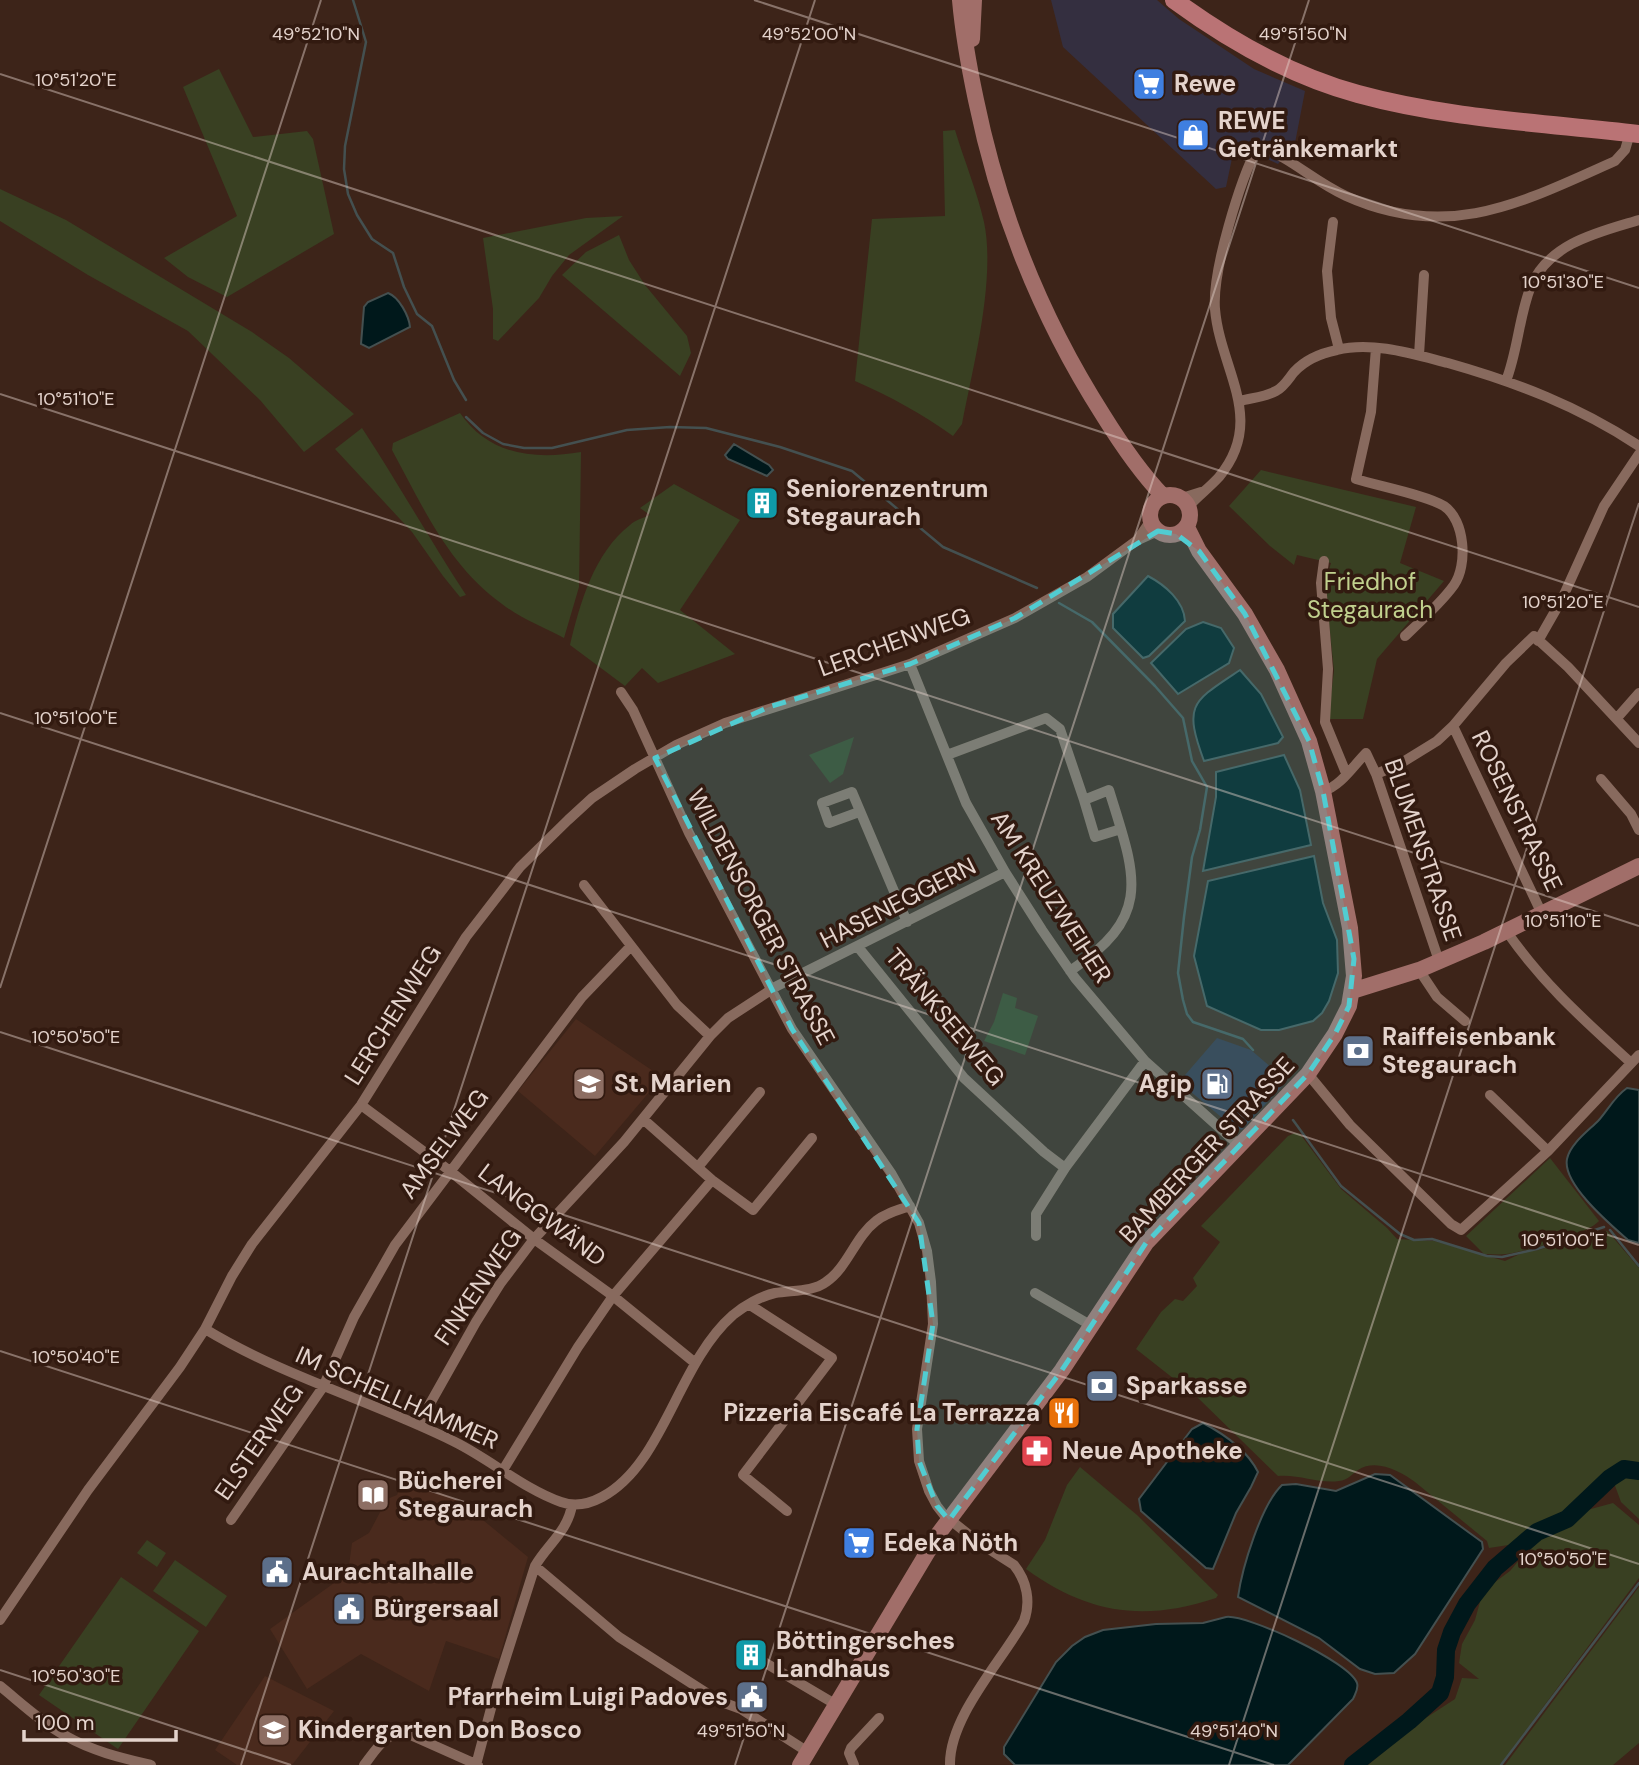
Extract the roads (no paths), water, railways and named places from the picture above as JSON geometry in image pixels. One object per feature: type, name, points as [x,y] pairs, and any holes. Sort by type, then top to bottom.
[{"type":"main road","points":[[960,0],[966,52],[994,178],[1030,277],[1082,382],[1158,500],[1154,526],[1164,534],[1182,531],[1190,517],[1185,502],[1176,495],[1158,500]]},
{"type":"main road","points":[[973,87],[974,0]]},
{"type":"main road","points":[[1174,0],[1249,50],[1301,74],[1358,94],[1460,114],[1634,133]]},
{"type":"main road","name":"BAMBERGER STRASSE","points":[[804,1758],[949,1520],[1030,1415],[1146,1243],[1241,1147],[1308,1074],[1335,1034],[1349,1006],[1354,959],[1351,938],[1323,791],[1309,741],[1277,670],[1245,614],[1182,531]]},
{"type":"main road","points":[[1352,991],[1419,970],[1507,932],[1639,866]]},
{"type":"street","points":[[1185,502],[1218,478],[1230,462],[1239,441],[1240,401],[1217,321],[1216,282],[1246,169],[1258,146],[1281,154],[1321,184],[1371,207],[1399,214],[1449,218],[1494,211],[1530,199],[1615,161],[1634,133]]},
{"type":"street","points":[[1506,381],[1531,286],[1551,258],[1587,237],[1639,220]]},
{"type":"street","points":[[1333,222],[1327,271],[1331,318],[1339,349]]},
{"type":"street","points":[[1419,355],[1424,275]]},
{"type":"street","points":[[1240,401],[1275,392],[1309,360],[1339,349],[1376,348],[1419,355],[1506,381],[1601,421],[1639,446]]},
{"type":"street","points":[[1376,348],[1371,412],[1356,480],[1434,501],[1446,508],[1457,520],[1462,542],[1460,565],[1453,586],[1405,636]]},
{"type":"street","points":[[1376,774],[1398,765],[1437,741],[1506,663],[1536,638],[1562,599],[1604,506],[1639,454]]},
{"type":"street","name":"LERCHENWEG","points":[[0,1620],[88,1490],[180,1367],[205,1329],[252,1244],[361,1105],[466,937],[520,867],[592,798],[655,758],[724,723],[910,664],[1015,618],[1087,577],[1154,526]]},
{"type":"street","points":[[1323,791],[1330,789],[1346,773],[1325,722],[1328,669],[1321,583],[1324,561]]},
{"type":"street","points":[[1536,638],[1568,667],[1639,743]]},
{"type":"street","name":"AM KREUZWEIHER","points":[[910,664],[966,803],[1005,872],[1070,971],[1145,1061],[1241,1147]]},
{"type":"street","points":[[621,692],[633,710],[655,758]]},
{"type":"street","points":[[1617,718],[1639,694]]},
{"type":"street","points":[[947,755],[1046,718],[1060,729],[1095,837],[1121,829]]},
{"type":"street","name":"ROSENSTRASSE","points":[[1453,726],[1542,914]]},
{"type":"street","name":"BLUMENSTRASSE","points":[[1346,773],[1366,752],[1376,774],[1439,961]]},
{"type":"street","name":"WILDENSORGER STRASSE","points":[[655,758],[690,833],[792,1029],[866,1135],[919,1223],[927,1251],[933,1324],[917,1429],[919,1461],[937,1506],[949,1520]]},
{"type":"street","points":[[1601,779],[1631,814],[1639,830]]},
{"type":"street","points":[[1070,971],[1091,958],[1107,943],[1125,917],[1132,897],[1132,870],[1109,790],[1084,800]]},
{"type":"street","points":[[859,812],[907,922]]},
{"type":"street","name":"HASENEGGERN","points":[[710,1036],[728,1018],[772,990],[1005,872]]},
{"type":"street","points":[[584,885],[677,1005],[710,1036]]},
{"type":"street","points":[[1308,1074],[1350,1125],[1397,1173],[1451,1224],[1461,1230],[1548,1150],[1635,1059],[1557,995],[1529,964],[1507,932]]},
{"type":"street","name":"AMSELWEG","points":[[323,1387],[354,1317],[396,1245],[583,997],[630,947]]},
{"type":"street","name":"TRÄNKSEEWEG","points":[[858,947],[964,1078],[1065,1168]]},
{"type":"street","points":[[1419,970],[1437,997],[1465,1021]]},
{"type":"street","name":"FINKENWEG","points":[[418,1425],[499,1284],[534,1239],[643,1119],[710,1036]]},
{"type":"street","points":[[1036,1236],[1036,1214],[1065,1168],[1145,1061]]},
{"type":"street","points":[[698,1167],[760,1091]]},
{"type":"street","points":[[1490,1095],[1548,1150]]},
{"type":"street","name":"LANGGWÄND","points":[[361,1105],[450,1171],[534,1239],[613,1296],[694,1362]]},
{"type":"street","points":[[643,1119],[712,1180],[753,1210],[812,1138]]},
{"type":"street","points":[[503,1470],[578,1347],[613,1296],[712,1180]]},
{"type":"street","points":[[364,1765],[382,1743],[397,1732],[406,1733],[477,1765],[502,1669],[535,1566],[567,1526],[572,1505],[600,1498],[622,1485],[634,1472],[694,1362],[711,1338],[734,1315],[772,1293],[824,1284],[836,1274],[860,1237],[875,1222],[909,1206]]},
{"type":"street","points":[[1035,1293],[1092,1326]]},
{"type":"street","points":[[750,1305],[832,1358],[744,1475],[787,1511]]},
{"type":"street","name":"IM SCHELLHAMMER","points":[[205,1329],[253,1356],[456,1442],[549,1497],[572,1505]]},
{"type":"street","name":"ELSTERWEG","points":[[231,1520],[323,1387]]},
{"type":"street","points":[[949,1520],[1014,1565],[1022,1574],[1027,1613],[962,1721],[953,1746],[950,1765]]},
{"type":"street","points":[[535,1566],[619,1637],[719,1701],[741,1709],[804,1758]]},
{"type":"street","points":[[764,1662],[835,1704]]},
{"type":"street","points":[[0,1686],[33,1714],[67,1737],[116,1761],[151,1765]]},
{"type":"street","points":[[854,1765],[849,1753],[851,1748],[879,1718]]},
{"type":"water","points":[[388,293],[403,307],[410,327],[369,348],[361,344],[364,307],[368,302]]},
{"type":"water","points":[[734,444],[773,470],[767,476],[728,459],[725,455]]},
{"type":"water","points":[[1148,576],[1161,584],[1177,600],[1185,621],[1149,656],[1143,658],[1113,628],[1113,614]]},
{"type":"water","points":[[1203,622],[1221,628],[1234,648],[1229,663],[1178,694],[1151,663],[1186,629]]},
{"type":"water","points":[[1240,670],[1261,694],[1283,737],[1278,743],[1204,761],[1194,727],[1196,706],[1211,690]]},
{"type":"water","points":[[1284,755],[1300,790],[1311,845],[1203,871],[1216,797],[1216,772]]},
{"type":"water","points":[[1314,856],[1323,903],[1337,940],[1338,973],[1322,1013],[1313,1021],[1279,1030],[1261,1030],[1207,1006],[1194,956],[1208,881]]},
{"type":"water","points":[[1627,1088],[1639,1090],[1639,1243],[1628,1240],[1589,1203],[1567,1169],[1567,1159],[1572,1148]]},
{"type":"water","points":[[1203,1423],[1234,1443],[1258,1472],[1236,1513],[1213,1569],[1206,1568],[1141,1511],[1139,1499],[1192,1429]]},
{"type":"water","points":[[1375,1474],[1390,1475],[1482,1542],[1483,1549],[1415,1654],[1394,1673],[1375,1674],[1360,1669],[1319,1638],[1238,1597],[1248,1554],[1260,1522],[1274,1494],[1282,1485],[1296,1484],[1336,1491]]},
{"type":"water","points":[[1226,1617],[1254,1623],[1297,1641],[1337,1663],[1357,1683],[1353,1699],[1288,1765],[1015,1765],[1004,1754],[1004,1747],[1056,1662],[1085,1637],[1103,1630],[1156,1624],[1203,1623]]},
{"type":"waterway","points":[[353,0],[366,42],[345,146],[344,169],[348,194],[372,239],[393,253],[404,287],[417,314],[432,326],[454,380],[466,400]]},
{"type":"waterway","points":[[466,417],[483,433],[503,444],[524,448],[552,448],[627,430],[670,427],[706,428],[780,447],[852,471],[943,547],[1037,588]]},
{"type":"waterway","points":[[1059,603],[1092,622],[1183,718],[1192,761],[1207,787],[1200,830],[1192,857],[1184,917],[1178,973],[1183,1000],[1187,1014],[1193,1022],[1243,1039],[1253,1050]]},
{"type":"waterway","points":[[1293,1120],[1341,1186],[1400,1234],[1414,1240],[1432,1239],[1487,1256],[1502,1257],[1537,1249],[1604,1227]]},
{"type":"waterway","points":[[1610,1230],[1639,1266]]},
{"type":"waterway","points":[[1353,1765],[1440,1693],[1445,1677],[1446,1650],[1452,1632],[1467,1604],[1495,1568],[1537,1532],[1567,1519],[1610,1478],[1624,1469],[1639,1471]]},
{"type":"waterway","points":[[1501,1765],[1639,1583]]},
{"type":"place","name":"Rewe","points":[[1149,84]]},
{"type":"place","name":"REWE Getränkemarkt","points":[[1193,135]]},
{"type":"place","name":"Seniorenzentrum Stegaurach","points":[[762,503]]},
{"type":"place","name":"Raiffeisenbank Stegaurach","points":[[1358,1051]]},
{"type":"place","name":"St. Marien","points":[[589,1084]]},
{"type":"place","name":"Agip","points":[[1217,1084]]},
{"type":"place","name":"Sparkasse","points":[[1102,1386]]},
{"type":"place","name":"Pizzeria Eiscafé La Terrazza","points":[[1064,1413]]},
{"type":"place","name":"Neue Apotheke","points":[[1037,1451]]},
{"type":"place","name":"Bücherei Stegaurach","points":[[373,1495]]},
{"type":"place","name":"Edeka Nöth","points":[[859,1543]]},
{"type":"place","name":"Aurachtalhalle","points":[[277,1572]]},
{"type":"place","name":"Bürgersaal","points":[[349,1609]]},
{"type":"place","name":"Böttingersches Landhaus","points":[[751,1655]]},
{"type":"place","name":"Pfarrheim Luigi Padoves","points":[[752,1697]]},
{"type":"place","name":"Kindergarten Don Bosco","points":[[274,1730]]},
{"type":"park label","name":"Friedhof Stegaurach","points":[[1370,596]]}]
